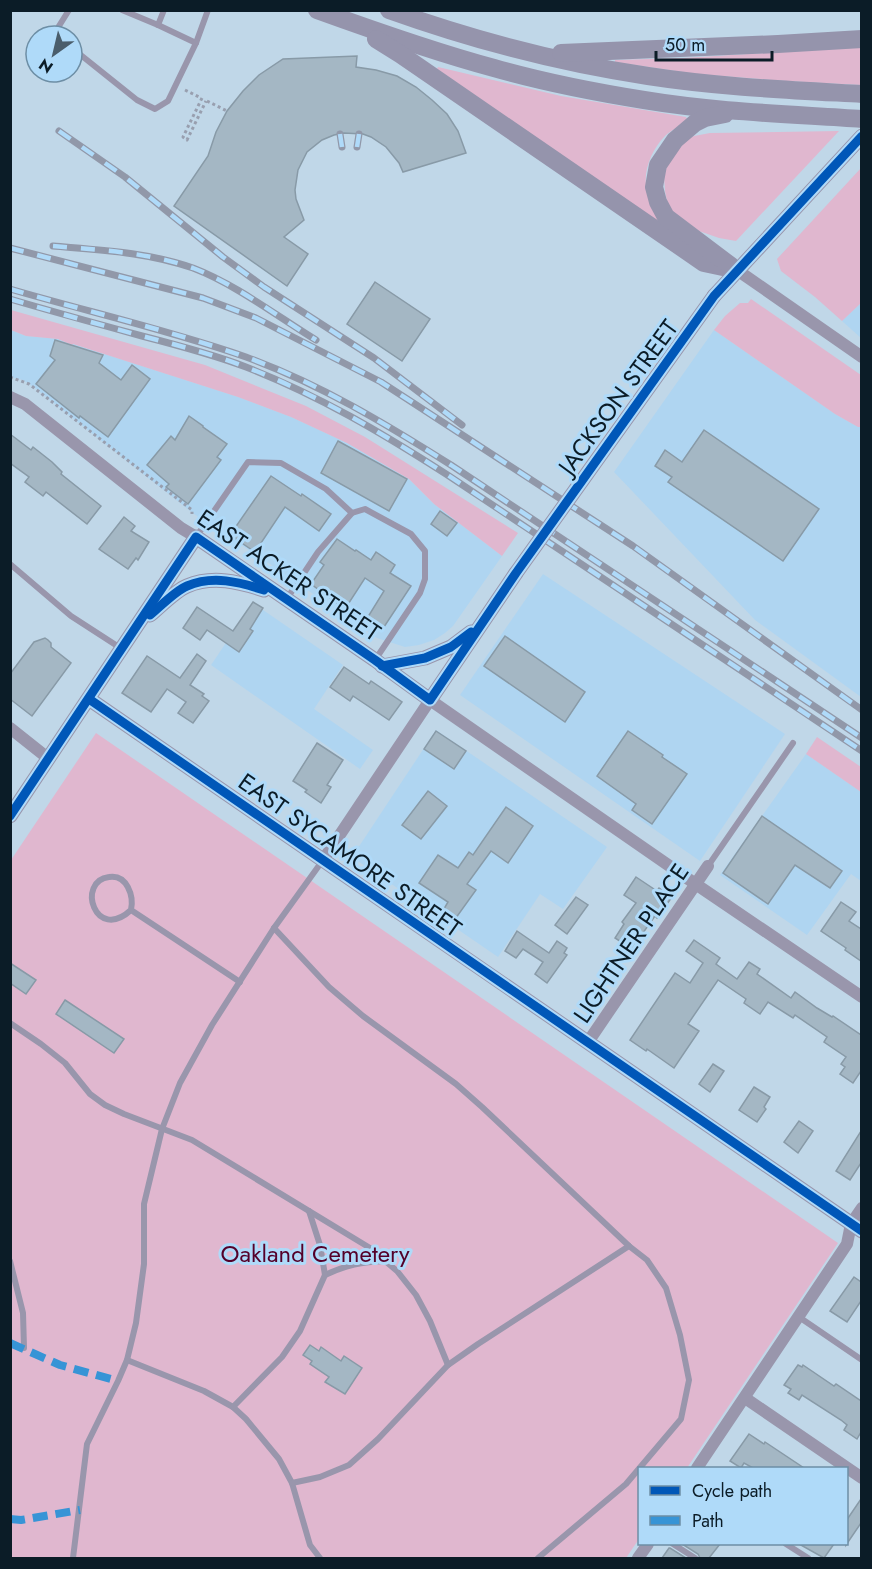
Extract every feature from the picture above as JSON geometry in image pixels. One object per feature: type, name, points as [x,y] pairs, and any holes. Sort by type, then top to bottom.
[{"type":"main road","points":[[317,10],[460,58],[567,86],[646,101],[750,112],[861,119]]},
{"type":"main road","points":[[389,10],[489,42],[607,69],[729,85],[861,94]]},
{"type":"main road","points":[[343,20],[400,54],[704,263],[737,270]]},
{"type":"main road","points":[[535,54],[861,39]]},
{"type":"main road","points":[[737,270],[666,217],[657,202],[654,187],[658,165],[665,154],[675,140],[695,123],[705,118],[725,114],[750,112]]},
{"type":"street","name":"JACKSON STREET","points":[[324,860],[516,573],[714,296],[861,136]]},
{"type":"street","points":[[737,270],[861,357]]},
{"type":"street","name":"EAST ACKER STREET","points":[[10,398],[18,399],[25,404],[181,528],[861,997]]},
{"type":"street","points":[[10,816],[196,537]]},
{"type":"street","points":[[139,624],[186,586],[212,579],[244,583],[283,597]]},
{"type":"street","points":[[379,663],[425,658],[451,647],[483,623]]},
{"type":"street","name":"EAST SYCAMORE STREET","points":[[89,699],[856,1227]]},
{"type":"street","points":[[10,728],[49,759]]},
{"type":"street","name":"LIGHTNER PLACE","points":[[588,1042],[708,866]]},
{"type":"street","points":[[699,1467],[848,1244],[861,1208]]},
{"type":"street","points":[[745,1398],[845,1467]]},
{"type":"street","points":[[848,1469],[861,1478]]},
{"type":"street","points":[[638,1558],[647,1545]]},
{"type":"lane","points":[[60,24],[69,10]]},
{"type":"lane","points":[[122,10],[196,43]]},
{"type":"lane","points":[[158,25],[164,10]]},
{"type":"lane","points":[[84,57],[138,100],[155,109],[168,101],[196,43],[208,10]]},
{"type":"lane","points":[[196,537],[248,462],[281,463],[326,489],[352,513]]},
{"type":"lane","points":[[283,597],[352,513],[366,509],[411,534],[425,551],[425,579],[420,594],[379,663]]},
{"type":"lane","points":[[10,564],[71,616],[122,649]]},
{"type":"lane","points":[[708,866],[793,743]]},
{"type":"lane","points":[[74,1558],[87,1444],[127,1360],[136,1323],[144,1264],[144,1204],[162,1129],[180,1083],[212,1024],[274,928],[324,860]]},
{"type":"lane","points":[[106,877],[114,877],[122,881],[127,885],[132,897],[131,910],[116,920],[107,920],[100,916],[91,903],[91,894],[95,886],[106,877]]},
{"type":"lane","points":[[131,910],[240,982]]},
{"type":"lane","points":[[274,928],[338,994],[363,1016],[456,1084],[629,1246],[647,1260],[666,1288],[680,1335],[689,1380],[681,1419],[640,1467]]},
{"type":"lane","points":[[10,1023],[65,1063],[90,1094],[105,1105],[192,1140],[370,1248],[398,1270],[416,1294],[448,1365]]},
{"type":"lane","points":[[233,1407],[282,1358],[300,1331],[325,1275],[320,1245],[309,1212]]},
{"type":"lane","points":[[292,1484],[320,1477],[349,1465],[378,1439],[448,1365],[629,1246]]},
{"type":"lane","points":[[325,1275],[342,1267],[364,1262],[386,1261]]},
{"type":"lane","points":[[10,1262],[23,1313],[24,1348]]},
{"type":"lane","points":[[799,1317],[861,1360]]},
{"type":"lane","points":[[127,1360],[204,1391],[233,1407],[257,1431],[279,1459],[292,1484],[310,1545],[320,1558]]},
{"type":"lane","points":[[538,1558],[626,1484],[638,1470]]},
{"type":"lane","points":[[675,1545],[695,1558]]},
{"type":"lane","points":[[788,1545],[808,1558]]},
{"type":"path","points":[[176,86],[227,111]]},
{"type":"path","points":[[204,100],[187,140],[183,137],[204,100]]},
{"type":"path","points":[[10,377],[29,384],[192,510],[192,514]]},
{"type":"shaded area","points":[[861,303],[861,338],[842,321]]},
{"type":"shaded area","points":[[10,330],[26,336],[58,339],[238,397],[291,417],[347,443],[409,479],[434,504],[502,556],[453,626],[445,633],[434,640],[405,647],[377,638],[194,514],[35,388],[23,380],[11,377]]},
{"type":"shaded area","points":[[714,330],[835,414],[861,427],[861,697],[755,620],[614,472]]},
{"type":"shaded area","points":[[543,574],[785,734],[700,861],[460,695]]},
{"type":"shaded area","points":[[253,603],[343,665],[314,709],[373,750],[360,769],[211,665]]},
{"type":"shaded area","points":[[436,730],[607,847],[563,909],[540,894],[498,957],[352,857]]},
{"type":"shaded area","points":[[806,754],[861,792],[861,881],[851,874],[807,935],[720,875]]},
{"type":"green space","points":[[861,47],[861,85],[696,74],[615,62],[615,60]]},
{"type":"green space","points":[[438,67],[561,96],[686,117],[685,121],[661,141],[648,165],[646,184],[661,220],[659,223],[437,69]]},
{"type":"green space","points":[[839,131],[736,241],[699,231],[672,211],[667,201],[664,176],[669,159],[688,139],[694,136],[710,133]]},
{"type":"green space","points":[[861,168],[861,303],[842,321],[781,271],[777,259]]},
{"type":"green space","points":[[751,299],[861,375],[861,427],[835,414],[714,330],[740,303],[748,303]]},
{"type":"green space","points":[[11,310],[205,365],[306,406],[365,437],[518,533],[502,556],[434,504],[409,479],[347,443],[291,417],[238,397],[58,339],[26,336],[11,330]]},
{"type":"green space","name":"Oakland Cemetery","points":[[96,733],[838,1243],[688,1467],[638,1467],[638,1540],[626,1558],[11,1558],[11,860]]},
{"type":"green space","points":[[817,737],[861,767],[861,792],[806,754]]},
{"type":"building","points":[[357,56],[356,67],[397,76],[432,100],[447,114],[458,131],[466,153],[403,172],[386,147],[371,137],[344,133],[322,140],[307,152],[298,170],[296,199],[304,220],[284,237],[308,254],[287,286],[174,206],[208,156],[216,132],[227,111],[259,75],[283,59]]},
{"type":"building","points":[[375,282],[430,319],[402,361],[347,324]]},
{"type":"building","points":[[55,340],[103,355],[99,363],[121,380],[132,365],[150,379],[108,437],[80,416],[79,418],[36,384],[55,360],[50,356]]},
{"type":"building","points":[[189,416],[227,444],[217,457],[221,460],[188,504],[166,487],[169,484],[147,465],[171,436],[175,440]]},
{"type":"building","points":[[704,430],[819,509],[783,561],[668,482],[672,477],[655,466],[665,450],[682,462]]},
{"type":"building","points":[[10,434],[31,450],[33,447],[52,462],[62,472],[61,474],[101,506],[87,524],[46,492],[43,496],[25,482],[29,477],[10,463]]},
{"type":"building","points":[[338,441],[407,479],[389,511],[321,473]]},
{"type":"building","points":[[271,476],[331,514],[319,531],[285,507],[255,552],[230,535]]},
{"type":"building","points":[[440,511],[457,523],[447,536],[431,524]]},
{"type":"building","points":[[124,517],[135,526],[131,531],[149,542],[138,560],[136,558],[128,569],[99,549]]},
{"type":"building","points":[[337,539],[371,560],[376,552],[395,565],[390,573],[411,586],[382,630],[366,620],[384,591],[365,578],[345,609],[311,584],[324,565],[320,562]]},
{"type":"building","points":[[253,602],[263,608],[250,629],[253,631],[239,652],[207,630],[200,640],[183,628],[197,607],[233,631]]},
{"type":"building","points":[[505,636],[585,692],[565,722],[484,666]]},
{"type":"building","points":[[45,638],[51,643],[51,647],[71,663],[32,716],[10,699],[10,674],[34,642]]},
{"type":"building","points":[[197,654],[206,661],[190,685],[204,694],[202,696],[209,701],[193,723],[178,713],[186,702],[167,689],[151,712],[122,693],[147,656],[180,678]]},
{"type":"building","points":[[344,667],[369,684],[371,681],[402,702],[389,720],[353,696],[350,701],[330,687]]},
{"type":"building","points":[[436,731],[466,751],[454,769],[424,749]]},
{"type":"building","points":[[628,731],[687,774],[652,824],[632,810],[636,804],[597,776]]},
{"type":"building","points":[[317,743],[343,760],[327,785],[331,787],[321,803],[293,781]]},
{"type":"building","points":[[428,791],[447,806],[421,839],[402,825]]},
{"type":"building","points":[[506,807],[533,826],[508,863],[491,851],[467,884],[476,890],[453,922],[441,914],[448,902],[419,883],[438,855],[458,868],[469,852],[473,855]]},
{"type":"building","points":[[762,816],[842,871],[830,888],[795,865],[768,904],[723,873]]},
{"type":"building","points":[[636,877],[657,891],[659,888],[672,897],[640,937],[643,939],[635,951],[615,938],[624,924],[622,922],[636,903],[624,895]]},
{"type":"building","points":[[576,897],[588,905],[567,934],[555,925]]},
{"type":"building","points":[[841,902],[856,912],[849,921],[861,929],[861,961],[821,931]]},
{"type":"building","points":[[517,931],[549,953],[557,941],[567,948],[564,953],[567,955],[547,983],[535,974],[543,962],[523,949],[516,958],[505,951]]},
{"type":"building","points":[[694,940],[720,958],[716,964],[737,979],[749,962],[760,969],[757,974],[791,998],[795,992],[861,1035],[861,1071],[853,1083],[840,1074],[845,1067],[841,1064],[846,1057],[824,1042],[827,1037],[795,1015],[793,1018],[768,1002],[760,1014],[744,1003],[746,999],[718,980],[688,1024],[699,1031],[674,1068],[630,1040],[675,973],[690,983],[703,963],[686,951]]},
{"type":"building","points":[[10,963],[36,980],[26,994],[10,983]]},
{"type":"building","points":[[65,1000],[124,1039],[114,1053],[56,1014]]},
{"type":"building","points":[[713,1064],[724,1071],[710,1092],[699,1084]]},
{"type":"building","points":[[754,1087],[770,1097],[764,1107],[766,1109],[757,1122],[739,1110]]},
{"type":"building","points":[[799,1121],[813,1131],[798,1153],[784,1142]]},
{"type":"building","points":[[861,1131],[861,1163],[850,1180],[836,1171]]},
{"type":"building","points":[[854,1277],[861,1282],[861,1301],[847,1322],[830,1311]]},
{"type":"building","points":[[310,1345],[319,1351],[321,1347],[341,1361],[344,1356],[362,1368],[345,1394],[325,1382],[329,1377],[310,1364],[312,1361],[303,1355]]},
{"type":"building","points":[[798,1365],[802,1367],[803,1365],[861,1401],[861,1432],[857,1439],[844,1430],[847,1425],[841,1420],[802,1395],[799,1400],[788,1393],[791,1389],[784,1385]]},
{"type":"building","points":[[749,1434],[802,1467],[751,1467],[744,1463],[739,1467],[730,1461]]},
{"type":"building","points":[[861,1499],[861,1523],[848,1542],[848,1518]]},
{"type":"building","points":[[684,1545],[719,1545],[709,1558],[700,1558],[698,1554]]},
{"type":"building","points":[[801,1545],[833,1545],[824,1558]]},
{"type":"building","points":[[670,1548],[686,1558],[662,1558]]},
{"type":"railway","points":[[59,131],[125,177],[223,257],[264,287],[374,358],[462,425]]},
{"type":"railway","points":[[340,134],[342,147]]},
{"type":"railway","points":[[357,147],[359,134]]},
{"type":"railway","points":[[53,246],[141,255],[193,268],[240,291],[316,340]]},
{"type":"railway","points":[[10,248],[203,298],[256,318],[381,382],[633,546],[862,710]]},
{"type":"railway","points":[[10,289],[217,347],[273,368],[326,392],[451,465],[862,738]]},
{"type":"railway","points":[[10,299],[220,358],[273,378],[324,402],[446,474],[862,751]]},
{"type":"marked path","points":[[10,1343],[60,1365],[118,1381]]},
{"type":"marked path","points":[[10,1519],[21,1520],[80,1510]]},
{"type":"cycle path","points":[[10,816],[196,537],[430,700],[516,573],[714,296],[862,136]]},
{"type":"cycle path","points":[[150,615],[178,591],[206,581],[226,581],[264,590]]},
{"type":"cycle path","points":[[382,666],[425,658],[451,647],[471,632]]},
{"type":"cycle path","points":[[89,699],[862,1231]]}]
